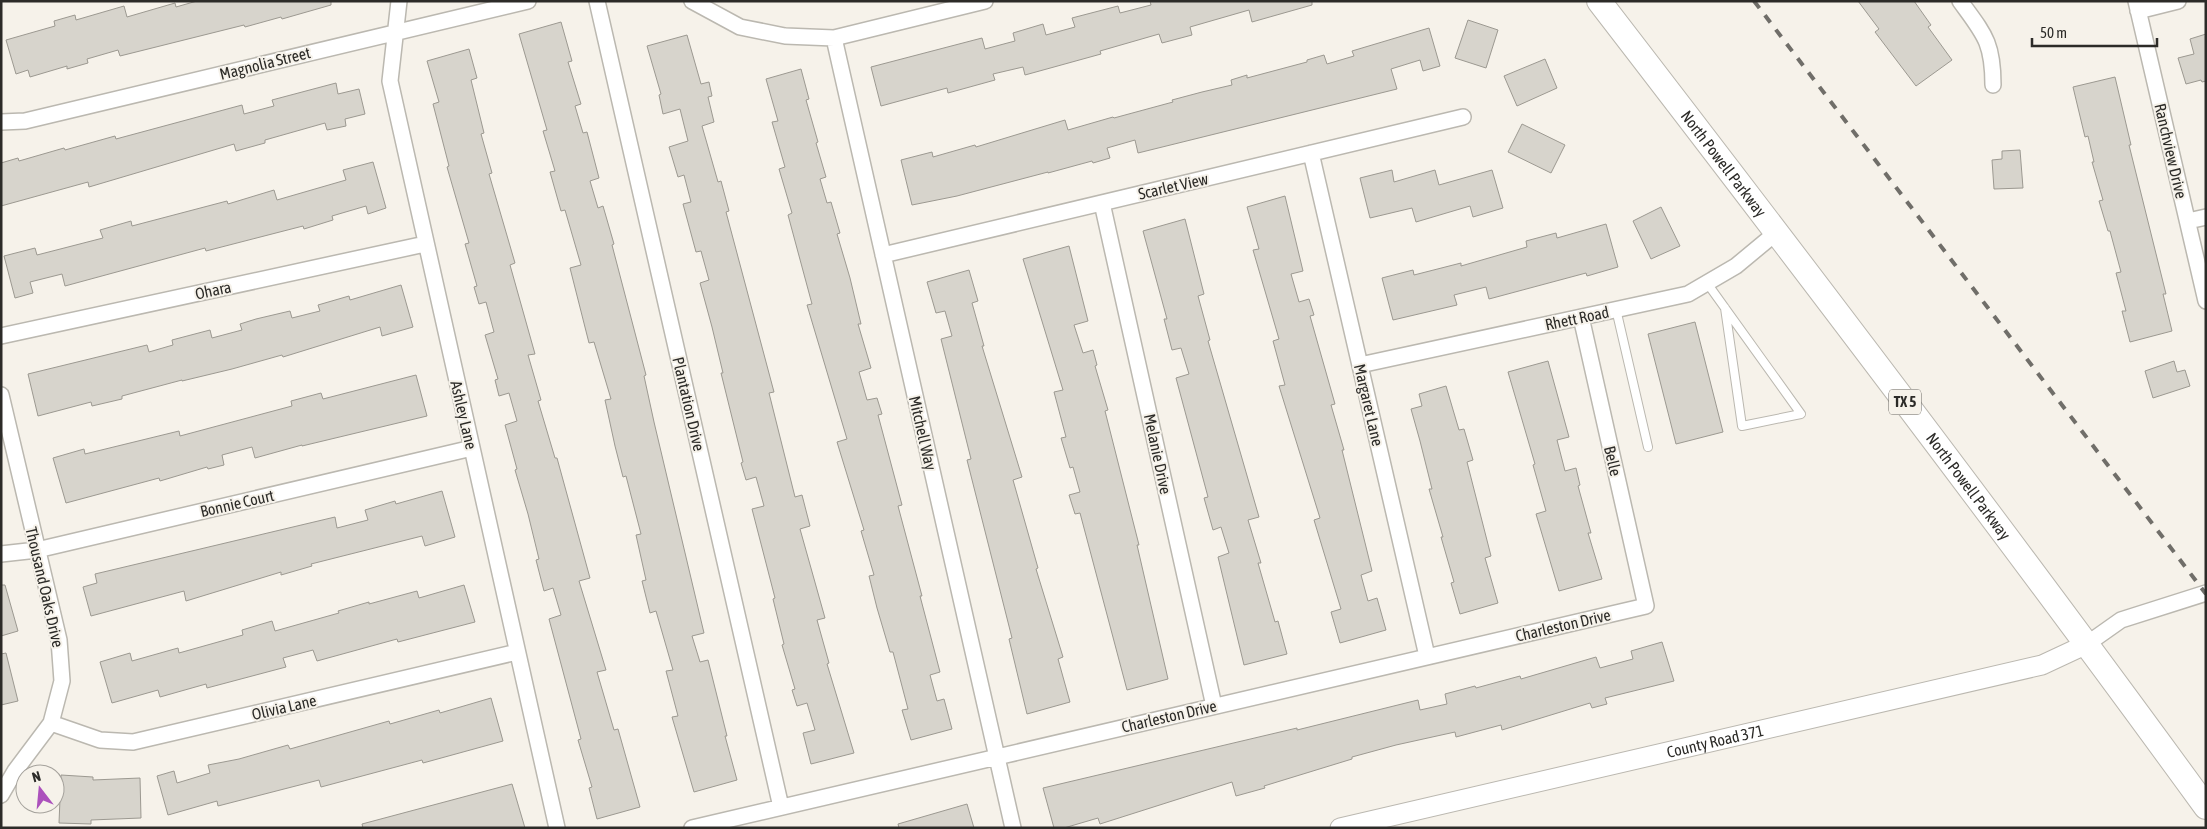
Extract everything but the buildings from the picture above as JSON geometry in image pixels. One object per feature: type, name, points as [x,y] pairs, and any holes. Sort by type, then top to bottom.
[{"type":"main road","name":"North Powell Parkway","points":[[1599,1],[1777,232],[2088,644],[2206,807]]},
{"type":"street","name":"Ashley Lane","points":[[399,1],[390,81],[424,244],[472,448],[557,828]]},
{"type":"street","name":"Magnolia Street","points":[[1,122],[25,121],[528,1]]},
{"type":"street","name":"Plantation Drive","points":[[597,1],[781,807]]},
{"type":"street","points":[[692,1],[740,26],[786,36],[834,38],[986,1]]},
{"type":"street","points":[[1960,1],[1990,46],[1993,60],[1994,85]]},
{"type":"street","points":[[2137,6],[2178,1]]},
{"type":"street","name":"Ranchview Drive","points":[[2137,6],[2206,301]]},
{"type":"street","name":"Mitchell Way","points":[[834,38],[1013,828]]},
{"type":"street","name":"Scarlet View","points":[[883,255],[1463,117]]},
{"type":"street","name":"Margaret Lane","points":[[1311,153],[1428,656]]},
{"type":"street","name":"Melanie Drive","points":[[1102,203],[1214,706]]},
{"type":"street","points":[[2188,221],[2206,217]]},
{"type":"street","name":"Rhett Road","points":[[1360,364],[1688,294],[1736,266],[1777,232]]},
{"type":"street","name":"Ohara","points":[[1,336],[424,244]]},
{"type":"street","name":"Belle","points":[[1581,317],[1646,606]]},
{"type":"street","name":"Thousand Oaks Drive","points":[[1,395],[59,640],[62,681],[51,723],[15,771],[1,795]]},
{"type":"street","name":"Bonnie Court","points":[[1,554],[38,550],[472,448]]},
{"type":"street","points":[[2088,644],[2121,620],[2206,593]]},
{"type":"street","name":"Charleston Drive","points":[[692,828],[1646,606]]},
{"type":"street","name":"County Road 371","points":[[1340,828],[2042,665],[2088,644]]},
{"type":"street","name":"Olivia Lane","points":[[51,723],[100,740],[133,742],[518,652]]},
{"type":"lane","points":[[1707,283],[1774,376],[1800,414],[1742,426],[1725,308]]},
{"type":"lane","points":[[1616,309],[1648,447]]},
{"type":"railway","points":[[1754,1],[2206,594]]}]
